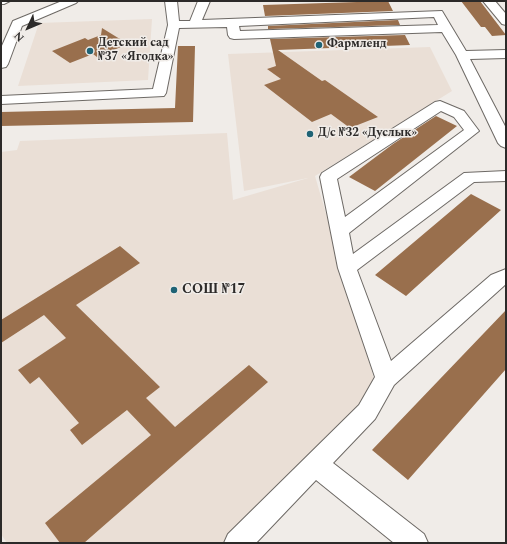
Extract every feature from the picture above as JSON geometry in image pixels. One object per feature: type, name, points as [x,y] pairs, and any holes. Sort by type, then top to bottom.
[{"type":"street","points":[[1,64],[7,35],[17,24],[72,1]]},
{"type":"street","points":[[1,100],[159,93],[174,25],[171,1]]},
{"type":"street","points":[[195,24],[204,1]]},
{"type":"street","points":[[430,1],[462,55],[506,143]]},
{"type":"street","points":[[489,1],[506,20]]},
{"type":"street","points":[[174,25],[438,14]]},
{"type":"street","points":[[233,22],[234,34],[447,28]]},
{"type":"street","points":[[462,55],[506,54]]},
{"type":"street","points":[[339,231],[472,131],[459,114],[440,105],[328,177],[339,231],[347,268],[386,378]]},
{"type":"street","points":[[347,268],[470,177],[506,176]]},
{"type":"street","points":[[237,543],[367,412],[386,378],[498,280],[506,276]]},
{"type":"street","points":[[315,464],[415,543]]},
{"type":"shaded area","name":"Детский сад №37 «Ягодка»","points":[[152,19],[148,80],[18,86],[39,23]]},
{"type":"shaded area","name":"СОШ №17","points":[[430,47],[452,91],[315,176],[374,379],[359,416],[225,543],[7,543],[1,534],[1,152],[17,150],[20,141],[227,133],[233,200],[308,178],[244,191],[228,54]]},
{"type":"building","points":[[388,1],[393,11],[265,16],[263,5]]},
{"type":"building","points":[[461,1],[480,1],[506,35],[492,36],[485,27],[481,27]]},
{"type":"building","points":[[398,20],[400,25],[268,29],[268,26]]},
{"type":"building","points":[[102,28],[128,44],[97,57],[93,54],[70,63],[52,51],[85,38],[88,40],[101,35]]},
{"type":"building","points":[[405,35],[410,45],[278,50],[322,81],[325,80],[378,117],[350,128],[331,114],[312,122],[264,85],[281,79],[267,69],[276,66],[270,39]]},
{"type":"building","points":[[178,46],[195,46],[193,122],[1,126],[1,112],[175,108]]},
{"type":"building","points":[[436,116],[457,126],[375,191],[349,177],[393,144]]},
{"type":"building","points":[[471,194],[501,210],[406,296],[375,275]]},
{"type":"building","points":[[120,246],[140,263],[76,305],[160,387],[146,398],[175,427],[249,365],[268,382],[84,543],[60,543],[45,523],[151,435],[127,410],[82,445],[70,430],[79,423],[39,377],[30,384],[18,370],[66,338],[44,315],[1,343],[1,320]]},
{"type":"building","points":[[506,310],[506,369],[408,480],[372,450]]},
{"type":"place","name":"Фармленд","points":[[319,45]]},
{"type":"place","name":"Детский сад №37 «Ягодка»","points":[[90,51]]},
{"type":"place","name":"Д/с №32 «Дуслык»","points":[[310,134]]},
{"type":"place","name":"СОШ №17","points":[[174,290]]}]
